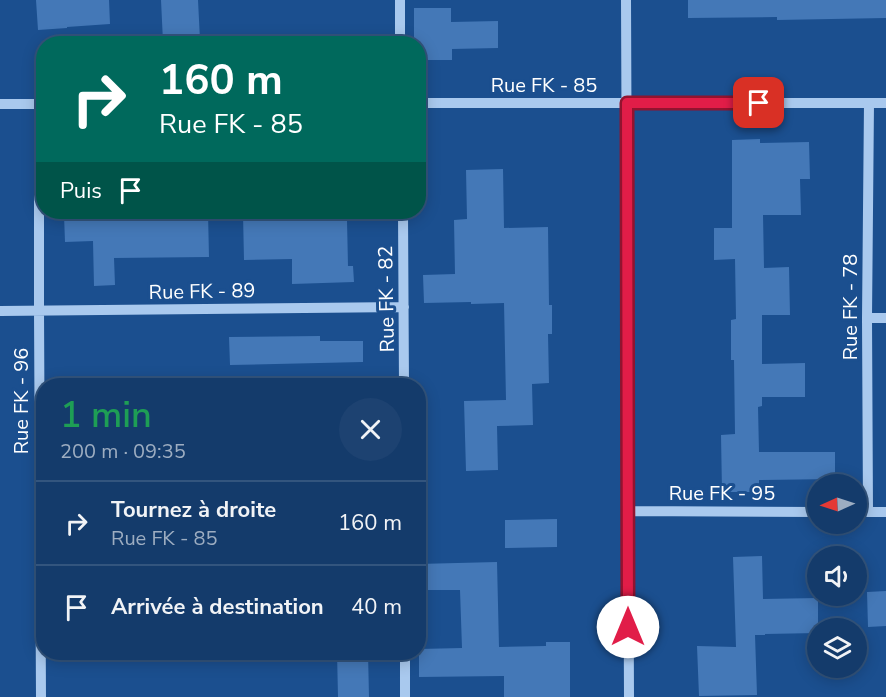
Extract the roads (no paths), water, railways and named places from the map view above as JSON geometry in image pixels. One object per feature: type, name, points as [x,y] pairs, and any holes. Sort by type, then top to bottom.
[{"type":"street","points":[[400,0],[400,36]]},
{"type":"street","points":[[626,0],[629,697]]},
{"type":"street","name":"Rue FK - 85","points":[[426,103],[886,103]]},
{"type":"street","name":"Rue FK - 78","points":[[863,474],[869,103]]},
{"type":"street","points":[[0,104],[36,104]]},
{"type":"street","name":"Rue FK - 96","points":[[39,378],[40,219]]},
{"type":"street","name":"Rue FK - 82","points":[[403,219],[404,378]]},
{"type":"street","name":"Rue FK - 89","points":[[0,311],[404,307]]},
{"type":"street","points":[[867,318],[886,318]]},
{"type":"street","name":"Rue FK - 95","points":[[627,511],[807,512]]},
{"type":"street","points":[[867,512],[886,512]]},
{"type":"street","name":"Rue FK - 96","points":[[41,660],[41,697]]},
{"type":"street","points":[[405,660],[405,697]]}]
